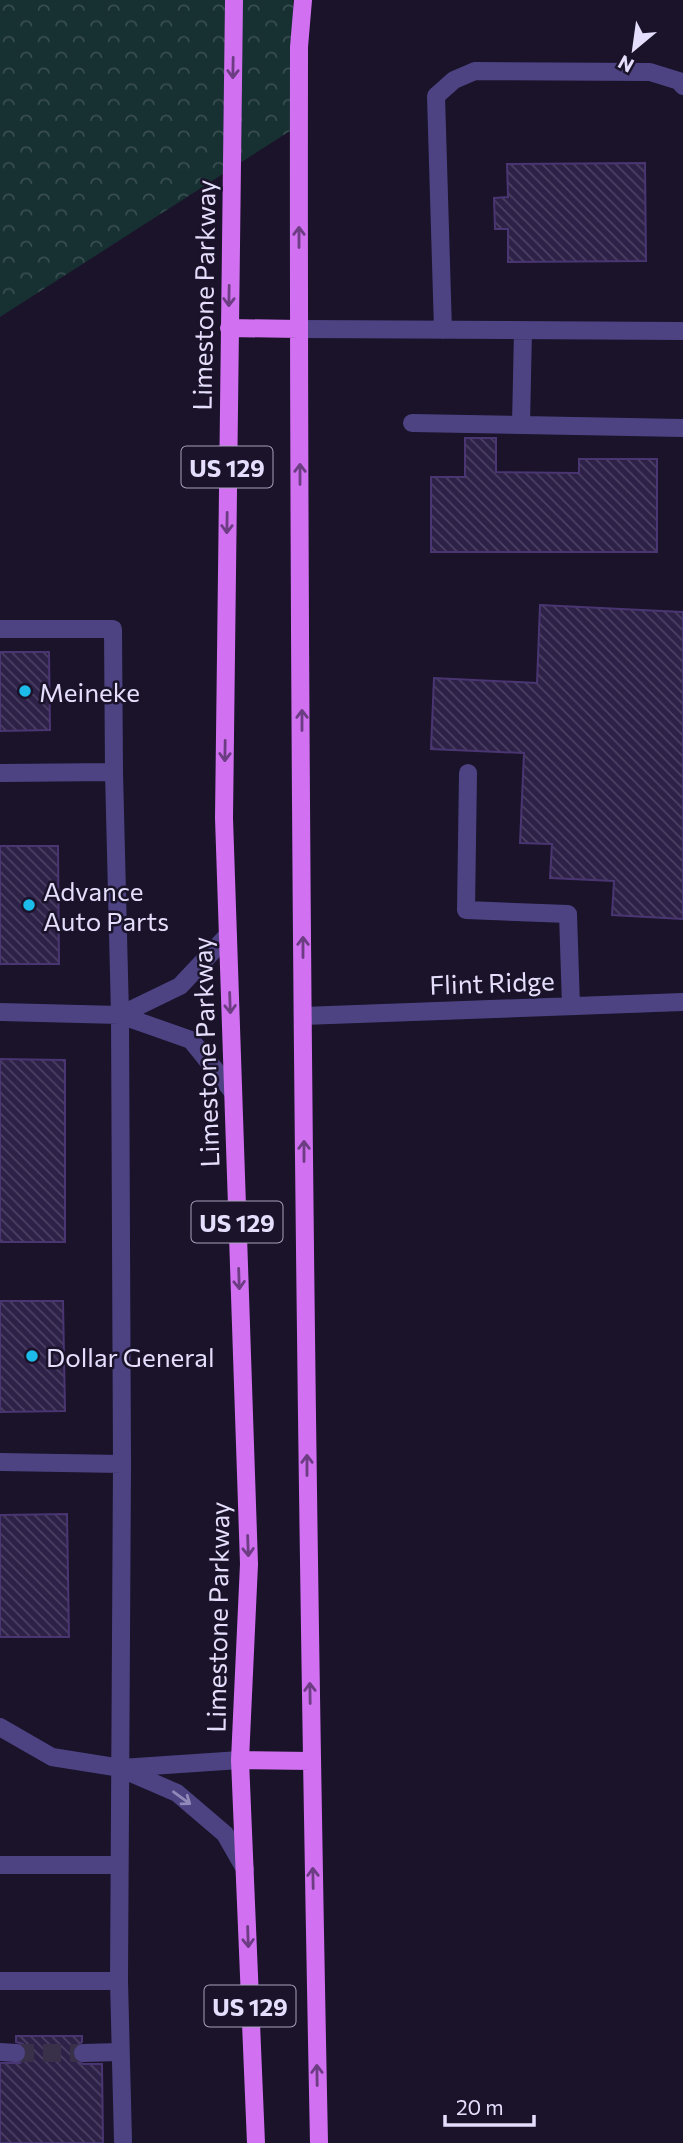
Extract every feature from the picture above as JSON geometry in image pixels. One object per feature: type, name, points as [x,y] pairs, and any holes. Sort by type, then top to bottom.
[{"type":"main road","name":"Limestone Parkway","points":[[234,0],[224,818],[249,1564],[240,1760],[256,2143]]},
{"type":"main road","name":"US 129","points":[[303,0],[299,47],[303,1016],[318,2143]]},
{"type":"main road","points":[[229,328],[299,329]]},
{"type":"main road","points":[[240,1760],[311,1761]]},
{"type":"street","points":[[443,330],[436,96],[454,80],[475,71],[650,72],[679,81],[683,86]]},
{"type":"street","points":[[299,329],[683,331]]},
{"type":"street","points":[[521,425],[523,330]]},
{"type":"street","points":[[412,423],[683,428]]},
{"type":"street","points":[[0,629],[113,629],[120,1015],[122,1464],[118,1865],[123,2141]]},
{"type":"street","points":[[0,773],[114,772]]},
{"type":"street","points":[[468,773],[466,910],[568,914],[571,1006]]},
{"type":"street","points":[[120,1015],[180,986],[228,935]]},
{"type":"street","name":"Flint Ridge","points":[[303,1016],[683,1002]]},
{"type":"street","points":[[0,1012],[120,1015],[191,1040],[233,1092]]},
{"type":"street","points":[[0,1462],[122,1464]]},
{"type":"street","points":[[0,1727],[52,1758],[121,1768],[240,1760]]},
{"type":"street","points":[[121,1768],[177,1793],[225,1834],[245,1868]]},
{"type":"street","points":[[0,1865],[118,1865]]},
{"type":"street","points":[[0,1982],[119,1981]]},
{"type":"street","points":[[83,2053],[120,2052]]},
{"type":"green space","points":[[0,0],[293,0],[293,129],[0,317]]},
{"type":"building","points":[[645,163],[646,261],[508,262],[508,229],[495,229],[494,198],[508,197],[507,164]]},
{"type":"building","points":[[465,438],[496,438],[496,472],[579,473],[579,459],[657,459],[657,552],[431,552],[431,477],[465,477]]},
{"type":"building","points":[[540,605],[683,612],[683,919],[612,915],[614,881],[550,878],[552,844],[520,843],[524,753],[431,749],[434,678],[537,683]]},
{"type":"building","name":"Meineke","points":[[0,652],[49,652],[50,730],[0,731]]},
{"type":"building","name":"Advance Auto Parts","points":[[0,846],[58,846],[59,964],[0,964]]},
{"type":"building","points":[[0,1059],[65,1060],[65,1242],[0,1242]]},
{"type":"building","name":"Dollar General","points":[[0,1301],[63,1301],[65,1411],[0,1412]]},
{"type":"building","points":[[67,1514],[69,1637],[0,1637],[0,1515]]},
{"type":"building","points":[[16,2036],[82,2036],[82,2042],[73,2048],[74,2059],[83,2064],[102,2064],[103,2143],[0,2143],[0,2063],[20,2063],[27,2054],[23,2044],[16,2042]]},
{"type":"tunnel","points":[[16,2053],[83,2053]]},
{"type":"place","name":"Meineke","points":[[25,691]]},
{"type":"place","name":"Advance Auto Parts","points":[[29,905]]},
{"type":"place","name":"Dollar General","points":[[32,1356]]}]
